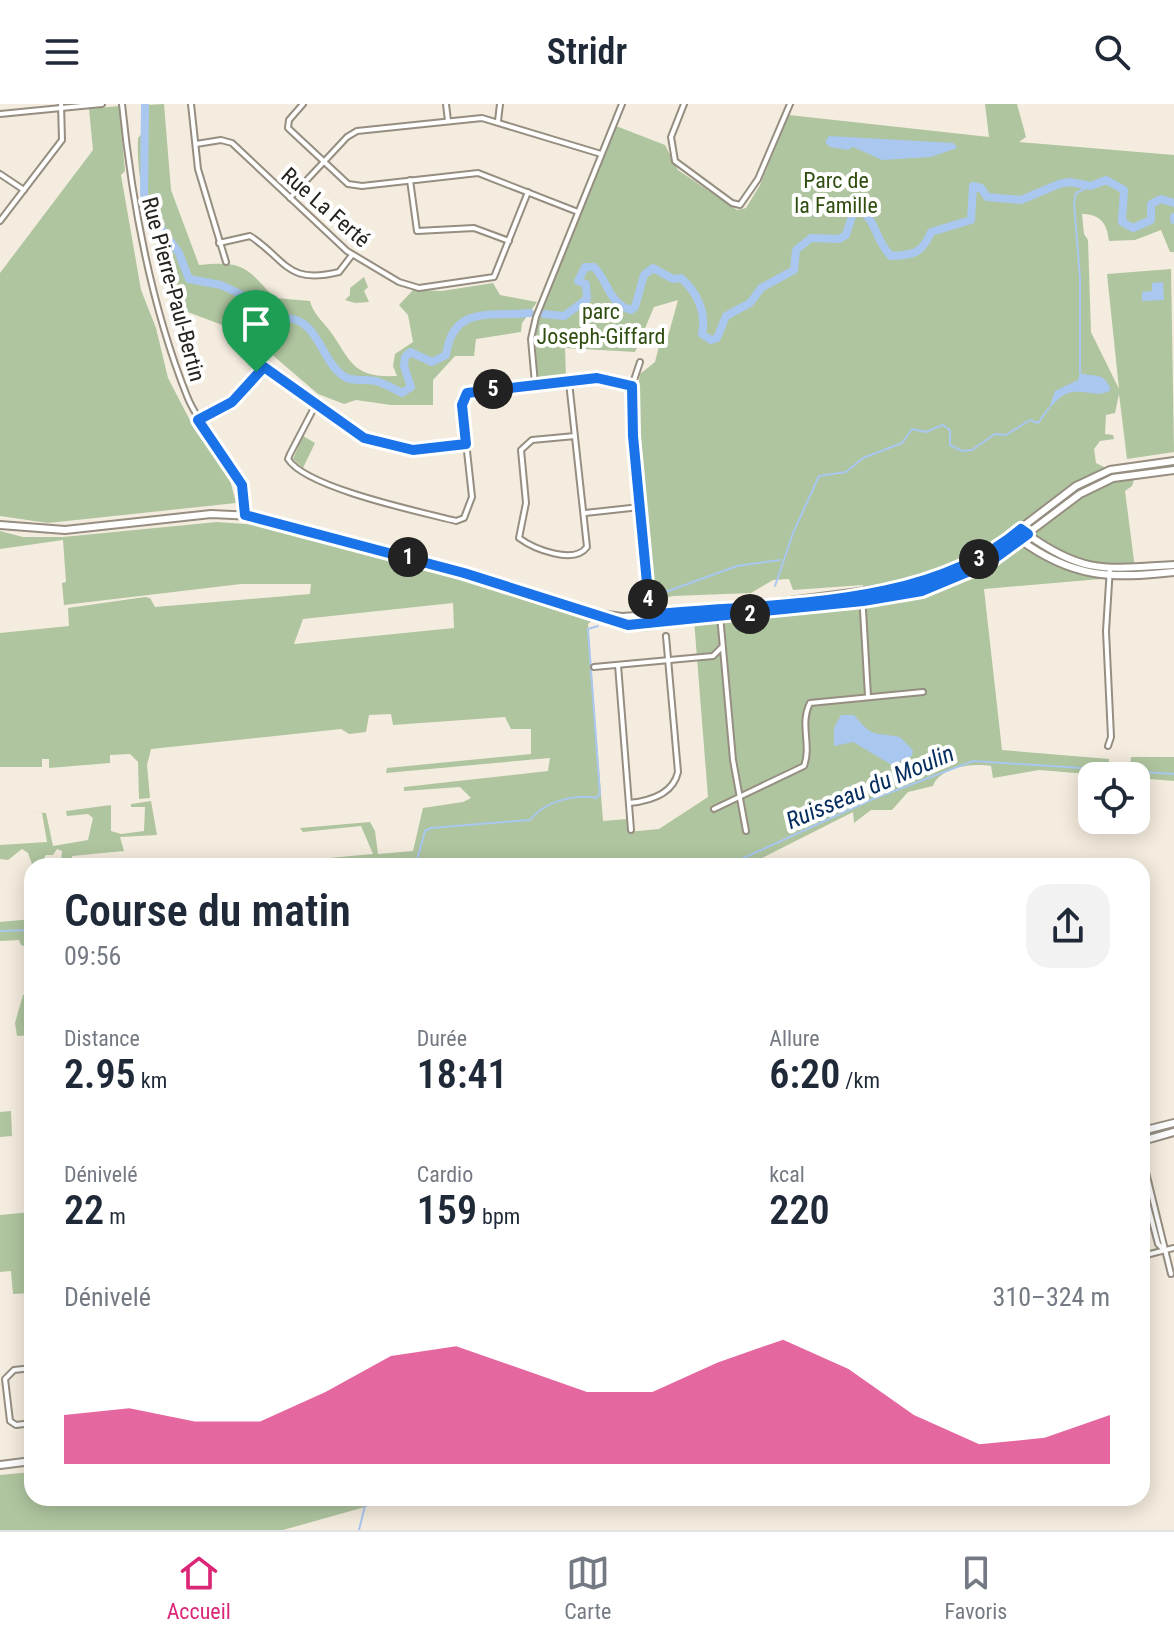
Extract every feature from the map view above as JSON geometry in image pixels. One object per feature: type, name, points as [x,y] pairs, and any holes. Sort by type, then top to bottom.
[{"type":"street","points":[[0,114],[102,104]]},
{"type":"street","name":"Rue Pierre-Paul-Bertin","points":[[122,104],[138,232],[182,380],[198,420],[242,485],[245,515]]},
{"type":"street","points":[[191,104],[198,169],[226,262]]},
{"type":"street","points":[[303,104],[289,120],[288,128],[353,185],[478,173],[578,212]]},
{"type":"street","points":[[446,104],[448,121]]},
{"type":"street","points":[[498,121],[500,104]]},
{"type":"street","points":[[535,384],[533,329],[622,104]]},
{"type":"street","points":[[684,104],[671,137],[675,161],[732,203],[740,205],[758,179],[790,104]]},
{"type":"street","points":[[0,221],[62,140],[61,106]]},
{"type":"street","points":[[290,198],[352,133],[482,118],[601,154]]},
{"type":"street","name":"Rue La Ferté","points":[[196,144],[221,140],[232,143],[352,255],[410,288],[494,277],[528,192]]},
{"type":"street","points":[[0,174],[24,190]]},
{"type":"street","points":[[410,180],[417,231],[474,228],[509,241]]},
{"type":"street","points":[[219,243],[250,236],[288,270],[300,274],[339,272],[352,255]]},
{"type":"street","points":[[640,362],[632,386],[650,624]]},
{"type":"street","points":[[198,420],[232,402],[264,367],[355,434],[413,450],[466,444]]},
{"type":"street","points":[[316,404],[288,459],[293,467],[332,487],[456,521],[464,518],[472,497],[462,405],[467,393],[597,378],[632,386]]},
{"type":"street","points":[[569,382],[585,513],[587,547],[582,554],[563,555],[519,538],[526,503],[523,445],[532,440],[575,436]]},
{"type":"street","points":[[862,597],[921,584],[957,571],[1014,535],[1076,486],[1110,470],[1174,461]]},
{"type":"street","points":[[0,525],[65,530],[211,514],[245,515],[464,573],[628,625],[650,624],[720,613],[922,591],[960,577],[1020,541],[1080,494],[1113,478],[1174,470]]},
{"type":"street","points":[[585,513],[640,507]]},
{"type":"street","points":[[1021,529],[1070,562],[1093,568],[1174,565]]},
{"type":"street","points":[[1014,535],[1066,568],[1109,576],[1174,572]]},
{"type":"street","points":[[1108,746],[1111,737],[1106,631],[1110,567]]},
{"type":"street","points":[[862,597],[868,696]]},
{"type":"street","points":[[586,612],[622,617],[720,613]]},
{"type":"street","points":[[720,613],[738,796],[746,831]]},
{"type":"street","points":[[629,803],[656,797],[676,780],[666,636]]},
{"type":"street","points":[[594,667],[713,656],[722,647]]},
{"type":"street","points":[[618,665],[631,830]]},
{"type":"street","points":[[714,809],[804,766],[807,746],[803,718],[810,703],[923,692]]},
{"type":"street","points":[[1150,1129],[1174,1123]]},
{"type":"street","points":[[1150,1139],[1174,1132]]},
{"type":"street","points":[[1150,1186],[1171,1274]]},
{"type":"street","points":[[1150,1214],[1158,1244],[1164,1250]]},
{"type":"street","points":[[1150,1254],[1174,1248]]},
{"type":"street","points":[[24,1369],[14,1370],[5,1379],[10,1421],[16,1425],[24,1424]]},
{"type":"street","points":[[0,1465],[24,1462]]},
{"type":"green space","points":[[164,104],[171,190],[199,265],[235,265],[250,272],[274,298],[310,301],[315,313],[349,359],[362,371],[397,376],[393,366],[395,354],[413,342],[408,315],[399,305],[413,290],[442,291],[493,283],[500,295],[537,302],[522,323],[521,332],[476,339],[474,356],[455,356],[433,380],[433,405],[391,405],[356,400],[344,404],[318,394],[249,335],[177,308],[150,224],[138,160],[138,138],[146,129],[147,105]]},
{"type":"green space","points":[[985,104],[1017,104],[1026,137],[1019,142],[1174,155],[1174,252],[1170,252],[1161,230],[1135,240],[1109,241],[1102,221],[1082,214],[1084,234],[1088,240],[1091,332],[1119,389],[1107,274],[1171,269],[1174,452],[1127,459],[1119,394],[1115,413],[1106,415],[1105,434],[1113,435],[1114,439],[1100,441],[1094,449],[1096,463],[1110,470],[1076,486],[1033,518],[1039,524],[1097,487],[1136,473],[1132,486],[1125,491],[1136,576],[984,589],[1002,750],[1109,759],[1109,762],[1078,762],[1078,773],[1039,770],[993,778],[991,766],[967,766],[942,774],[933,786],[908,792],[892,810],[871,810],[854,823],[853,812],[762,858],[329,858],[373,854],[361,826],[303,832],[300,828],[370,822],[375,831],[378,854],[413,851],[423,808],[471,798],[460,787],[404,791],[404,787],[548,771],[550,758],[386,773],[387,768],[531,754],[531,729],[511,729],[505,717],[393,725],[391,714],[369,715],[366,732],[349,734],[341,729],[151,749],[147,765],[150,798],[139,799],[138,762],[130,754],[110,755],[110,763],[49,768],[49,759],[42,759],[42,767],[0,767],[0,633],[69,626],[68,608],[145,597],[150,598],[155,607],[310,594],[311,584],[241,584],[64,605],[63,540],[0,549],[0,531],[23,537],[63,537],[217,522],[276,526],[463,575],[606,623],[624,627],[661,627],[637,631],[593,620],[588,624],[603,821],[627,819],[628,832],[659,829],[708,797],[694,620],[862,602],[863,585],[793,590],[789,579],[773,580],[751,593],[673,596],[655,600],[637,458],[637,402],[640,374],[655,362],[663,330],[667,340],[678,300],[654,307],[635,352],[565,348],[566,377],[540,378],[537,375],[535,329],[616,126],[665,145],[678,170],[737,210],[746,208],[760,185],[789,115],[989,137]],"holes":[[[453,603],[454,628],[294,644],[303,619]]]},
{"type":"green space","points":[[119,106],[125,171],[121,175],[141,290],[156,328],[168,378],[195,430],[229,476],[236,503],[48,523],[0,516],[0,273],[93,150],[89,109]]},
{"type":"green space","points":[[364,277],[368,287],[364,291],[369,302],[345,300],[350,295],[350,288]]},
{"type":"green space","points":[[303,436],[315,443],[303,468],[293,459]]},
{"type":"green space","points":[[1131,757],[1174,757],[1174,781],[1150,779],[1150,762],[1131,762]]},
{"type":"green space","points":[[151,801],[157,835],[120,837],[124,851],[62,858],[62,851],[57,849],[53,855],[44,858],[30,858],[22,849],[8,860],[0,859],[0,845],[47,842],[42,813],[0,812],[46,813],[53,846],[88,840],[93,818],[88,814],[67,816],[66,811],[111,805],[111,831],[121,834],[144,831],[145,807],[131,807],[131,804]]},
{"type":"green space","points":[[24,920],[24,946],[19,940],[0,941],[0,922]]},
{"type":"green space","points":[[24,995],[24,1036],[17,1036],[15,1023]]},
{"type":"green space","points":[[11,1111],[12,1136],[0,1137],[0,1112]]},
{"type":"green space","points":[[24,1213],[24,1293],[13,1294],[11,1271],[0,1272],[0,1215]]},
{"type":"green space","points":[[24,1473],[24,1506],[368,1506],[283,1530],[0,1530],[0,1475]]},
{"type":"water","points":[[829,136],[954,143],[957,148],[931,157],[882,160],[853,147],[848,150],[830,147],[825,142]]},
{"type":"water","points":[[1163,282],[1164,300],[1142,301],[1142,292],[1152,291],[1152,283]]},
{"type":"water","points":[[1080,373],[1101,377],[1111,390],[1069,393],[1049,408],[1055,391],[1078,380]]},
{"type":"water","points":[[841,715],[854,715],[874,733],[900,737],[913,750],[912,756],[892,765],[853,742],[834,746],[834,728]]},
{"type":"waterway","points":[[145,105],[144,194],[150,213],[179,253],[189,279],[221,285],[251,299],[262,330],[267,331],[286,318],[297,320],[312,333],[335,368],[346,377],[379,382],[402,393],[411,387],[404,366],[405,357],[410,352],[432,362],[446,355],[456,328],[465,321],[487,315],[530,313]]},
{"type":"waterway","points":[[544,314],[564,316],[587,299],[586,284],[578,281],[585,267],[594,267],[618,303],[631,310],[635,307],[644,275],[653,268],[673,279],[681,278],[692,290],[702,311],[702,334],[711,340],[717,338],[726,316],[750,303],[761,288],[794,270],[796,250],[811,238],[839,239],[846,235],[853,213],[860,209],[891,256],[916,252],[931,232],[971,220],[973,186],[981,188],[987,197],[1021,200],[1059,184],[1070,182],[1091,186],[1106,180],[1124,190],[1122,222],[1133,228],[1151,220],[1151,204],[1161,199],[1174,203]]},
{"type":"waterway","points":[[1080,373],[1080,278],[1074,203],[1076,193],[1091,186]]},
{"type":"waterway","points":[[775,586],[793,533],[819,476],[846,472],[863,458],[902,443],[912,429],[926,432],[943,425],[950,430],[950,445],[962,451],[972,450],[995,434],[1006,435],[1030,420],[1038,423],[1049,408]]},
{"type":"waterway","points":[[663,593],[737,566],[780,560]]},
{"type":"waterway","points":[[418,858],[425,831],[431,828],[530,820],[536,813],[560,800],[596,798],[600,794],[588,629],[598,626]]},
{"type":"waterway","name":"Ruisseau du Moulin","points":[[744,858],[873,799],[973,761],[1174,774]]},
{"type":"waterway","points":[[0,931],[24,930]]},
{"type":"waterway","name":"Ruisseau du Moulin","points":[[359,1530],[365,1506]]},
{"type":"route","points":[[264,367],[272,370],[355,434],[413,450],[466,444],[462,400],[467,393],[597,378],[632,386],[633,436],[650,615],[720,610],[921,584],[957,571],[983,557],[1021,529],[1028,534],[987,564],[922,591],[863,601],[628,625],[464,573],[245,515],[242,485],[198,420],[232,402],[256,372],[264,367]]},
{"type":"park label","name":"Parc de la Famille","points":[[836,192]]},
{"type":"park label","name":"parc Joseph-Giffard","points":[[601,324]]}]
